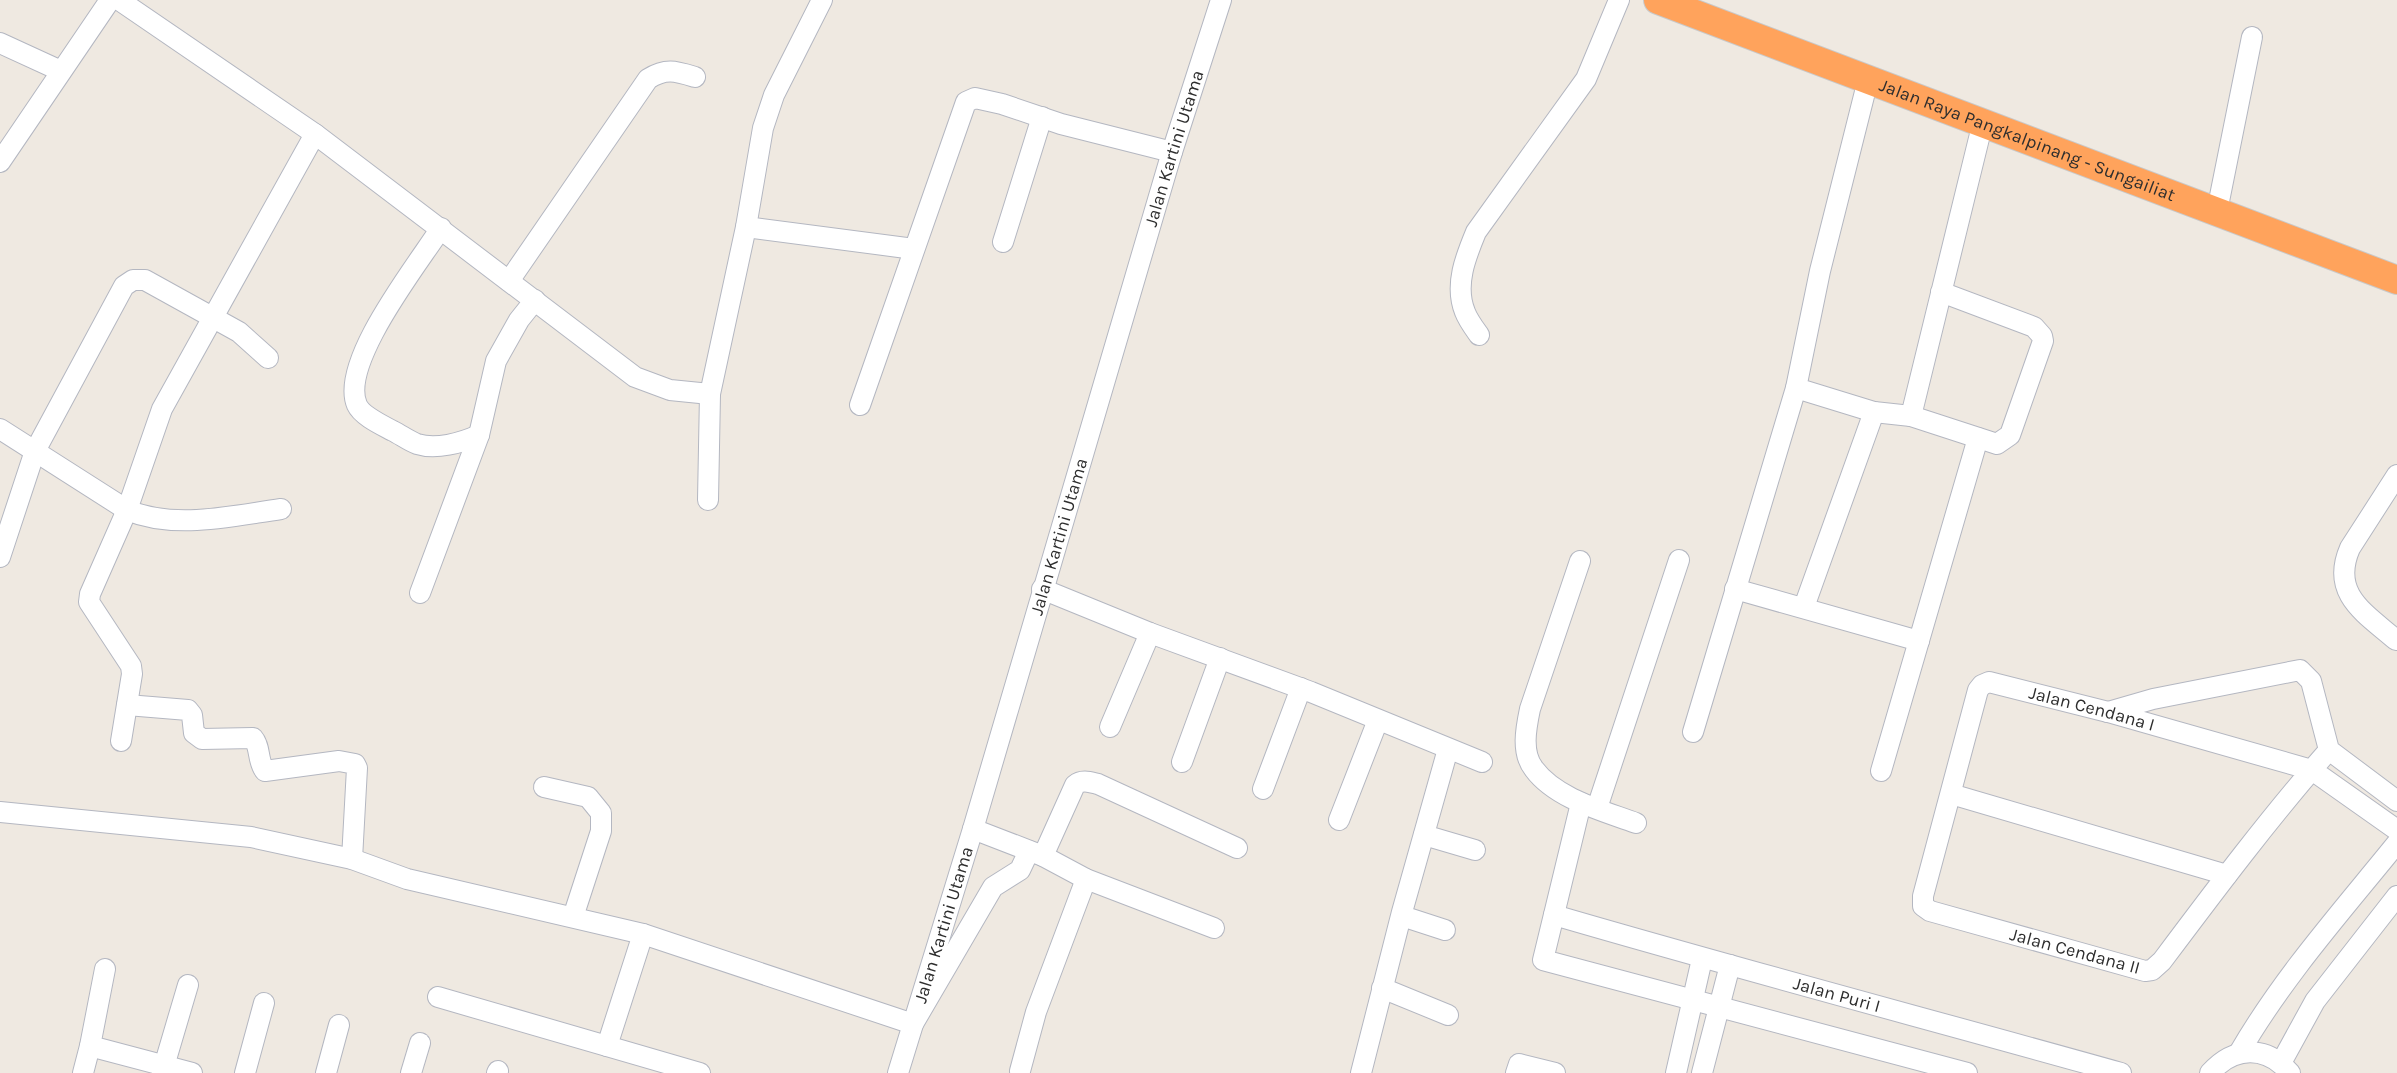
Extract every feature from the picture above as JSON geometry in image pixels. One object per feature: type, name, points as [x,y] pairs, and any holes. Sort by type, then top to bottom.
[{"type":"highway","name":"Jalan Raya Pangkalpinang - Sungailiat","points":[[1658,0],[2397,280]]},
{"type":"street","points":[[0,162],[110,0]]},
{"type":"street","points":[[119,0],[315,134],[635,377],[670,390],[710,394]]},
{"type":"street","points":[[708,500],[710,394],[746,227],[763,128],[774,95],[822,0]]},
{"type":"street","name":"Jalan Kartini Utama","points":[[898,1073],[973,829],[1172,152],[1221,0]]},
{"type":"street","points":[[1479,335],[1464,312],[1460,292],[1467,254],[1476,232],[1586,79],[1619,0]]},
{"type":"street","points":[[2216,211],[2252,37]]},
{"type":"street","points":[[0,43],[61,71]]},
{"type":"street","points":[[510,281],[648,79],[661,71],[676,71],[695,77]]},
{"type":"street","points":[[1693,732],[1796,388],[1820,271],[1868,80]]},
{"type":"street","points":[[860,405],[960,112],[966,102],[976,98],[1042,118],[1172,152]]},
{"type":"street","points":[[1003,242],[1042,118]]},
{"type":"street","points":[[1911,416],[1982,122]]},
{"type":"street","points":[[121,741],[132,674],[130,666],[89,602],[90,594],[127,510],[162,409],[315,134]]},
{"type":"street","points":[[746,227],[914,249]]},
{"type":"street","points":[[441,228],[372,332],[357,370],[353,391],[358,406],[375,421],[416,443],[431,446],[467,441],[479,436]]},
{"type":"street","points":[[0,557],[35,451],[124,286],[133,280],[145,280],[239,332],[268,358]]},
{"type":"street","points":[[1796,388],[1874,412],[1911,416],[1997,444],[2010,435],[2043,341],[2042,336],[2034,327],[1941,292]]},
{"type":"street","points":[[420,593],[479,436],[496,361],[519,320],[535,300]]},
{"type":"street","points":[[1804,607],[1874,412]]},
{"type":"street","points":[[0,429],[127,510],[146,518],[206,520],[282,509]]},
{"type":"street","points":[[1881,771],[1978,438]]},
{"type":"street","points":[[2396,640],[2350,598],[2343,572],[2350,548],[2397,475]]},
{"type":"street","points":[[1679,560],[1589,806],[1554,915],[1543,960],[1967,1073]]},
{"type":"street","points":[[1580,561],[1530,709],[1526,730],[1526,746],[1533,769],[1545,780],[1589,806],[1636,823]]},
{"type":"street","points":[[1042,589],[1150,633],[1301,688],[1482,762]]},
{"type":"street","points":[[1735,589],[1919,641]]},
{"type":"street","points":[[1110,727],[1150,633]]},
{"type":"street","points":[[1182,762],[1220,658]]},
{"type":"street","points":[[2108,712],[2153,699],[2300,670],[2311,681],[2329,750],[2397,801]]},
{"type":"street","name":"Jalan Cendana I","points":[[1951,794],[1978,690],[1985,683],[1989,682],[2108,712],[2312,770],[2397,830]]},
{"type":"street","points":[[1263,789],[1301,688]]},
{"type":"street","points":[[127,705],[188,710],[192,715],[194,733],[202,740],[253,738],[256,743],[259,763],[265,771],[339,761],[355,764],[357,768],[352,859]]},
{"type":"street","points":[[1339,820],[1378,720]]},
{"type":"street","points":[[1364,1072],[1382,988],[1448,749]]},
{"type":"street","name":"Jalan Cendana II","points":[[1951,794],[1923,896],[1923,906],[1930,911],[2145,971],[2152,970],[2162,961],[2227,875],[2329,750]]},
{"type":"street","points":[[0,812],[250,837],[352,859],[407,879],[643,934],[913,1024],[993,886],[1020,870],[1036,854],[1074,785],[1079,781],[1098,784],[1237,848]]},
{"type":"street","points":[[544,788],[588,797],[601,813],[601,831],[572,917]]},
{"type":"street","points":[[1951,794],[2227,875]]},
{"type":"street","points":[[973,829],[1036,854],[1086,879],[1214,928]]},
{"type":"street","points":[[1424,835],[1475,850]]},
{"type":"street","points":[[2239,1053],[2266,1008],[2301,960],[2397,843]]},
{"type":"street","points":[[1020,1071],[1036,1012],[1086,879]]},
{"type":"street","points":[[2210,1073],[2228,1057],[2239,1053],[2261,1053],[2285,1068],[2315,1002],[2397,896]]},
{"type":"street","name":"Jalan Puri I","points":[[1554,915],[1702,958],[2121,1073]]},
{"type":"street","points":[[1402,916],[1445,930]]},
{"type":"street","points":[[607,1046],[643,934]]},
{"type":"street","points":[[1676,1073],[1702,958]]},
{"type":"street","points":[[1702,1073],[1730,965]]},
{"type":"street","points":[[83,1073],[105,969]]},
{"type":"street","points":[[163,1069],[188,985]]},
{"type":"street","points":[[1382,988],[1448,1015]]},
{"type":"street","points":[[438,997],[700,1073]]},
{"type":"street","points":[[245,1073],[264,1003]]},
{"type":"street","points":[[326,1073],[339,1025]]},
{"type":"street","points":[[411,1073],[420,1044]]},
{"type":"street","points":[[90,1046],[163,1069],[192,1073]]},
{"type":"street","points":[[1516,1073],[1519,1064],[1555,1073]]}]
